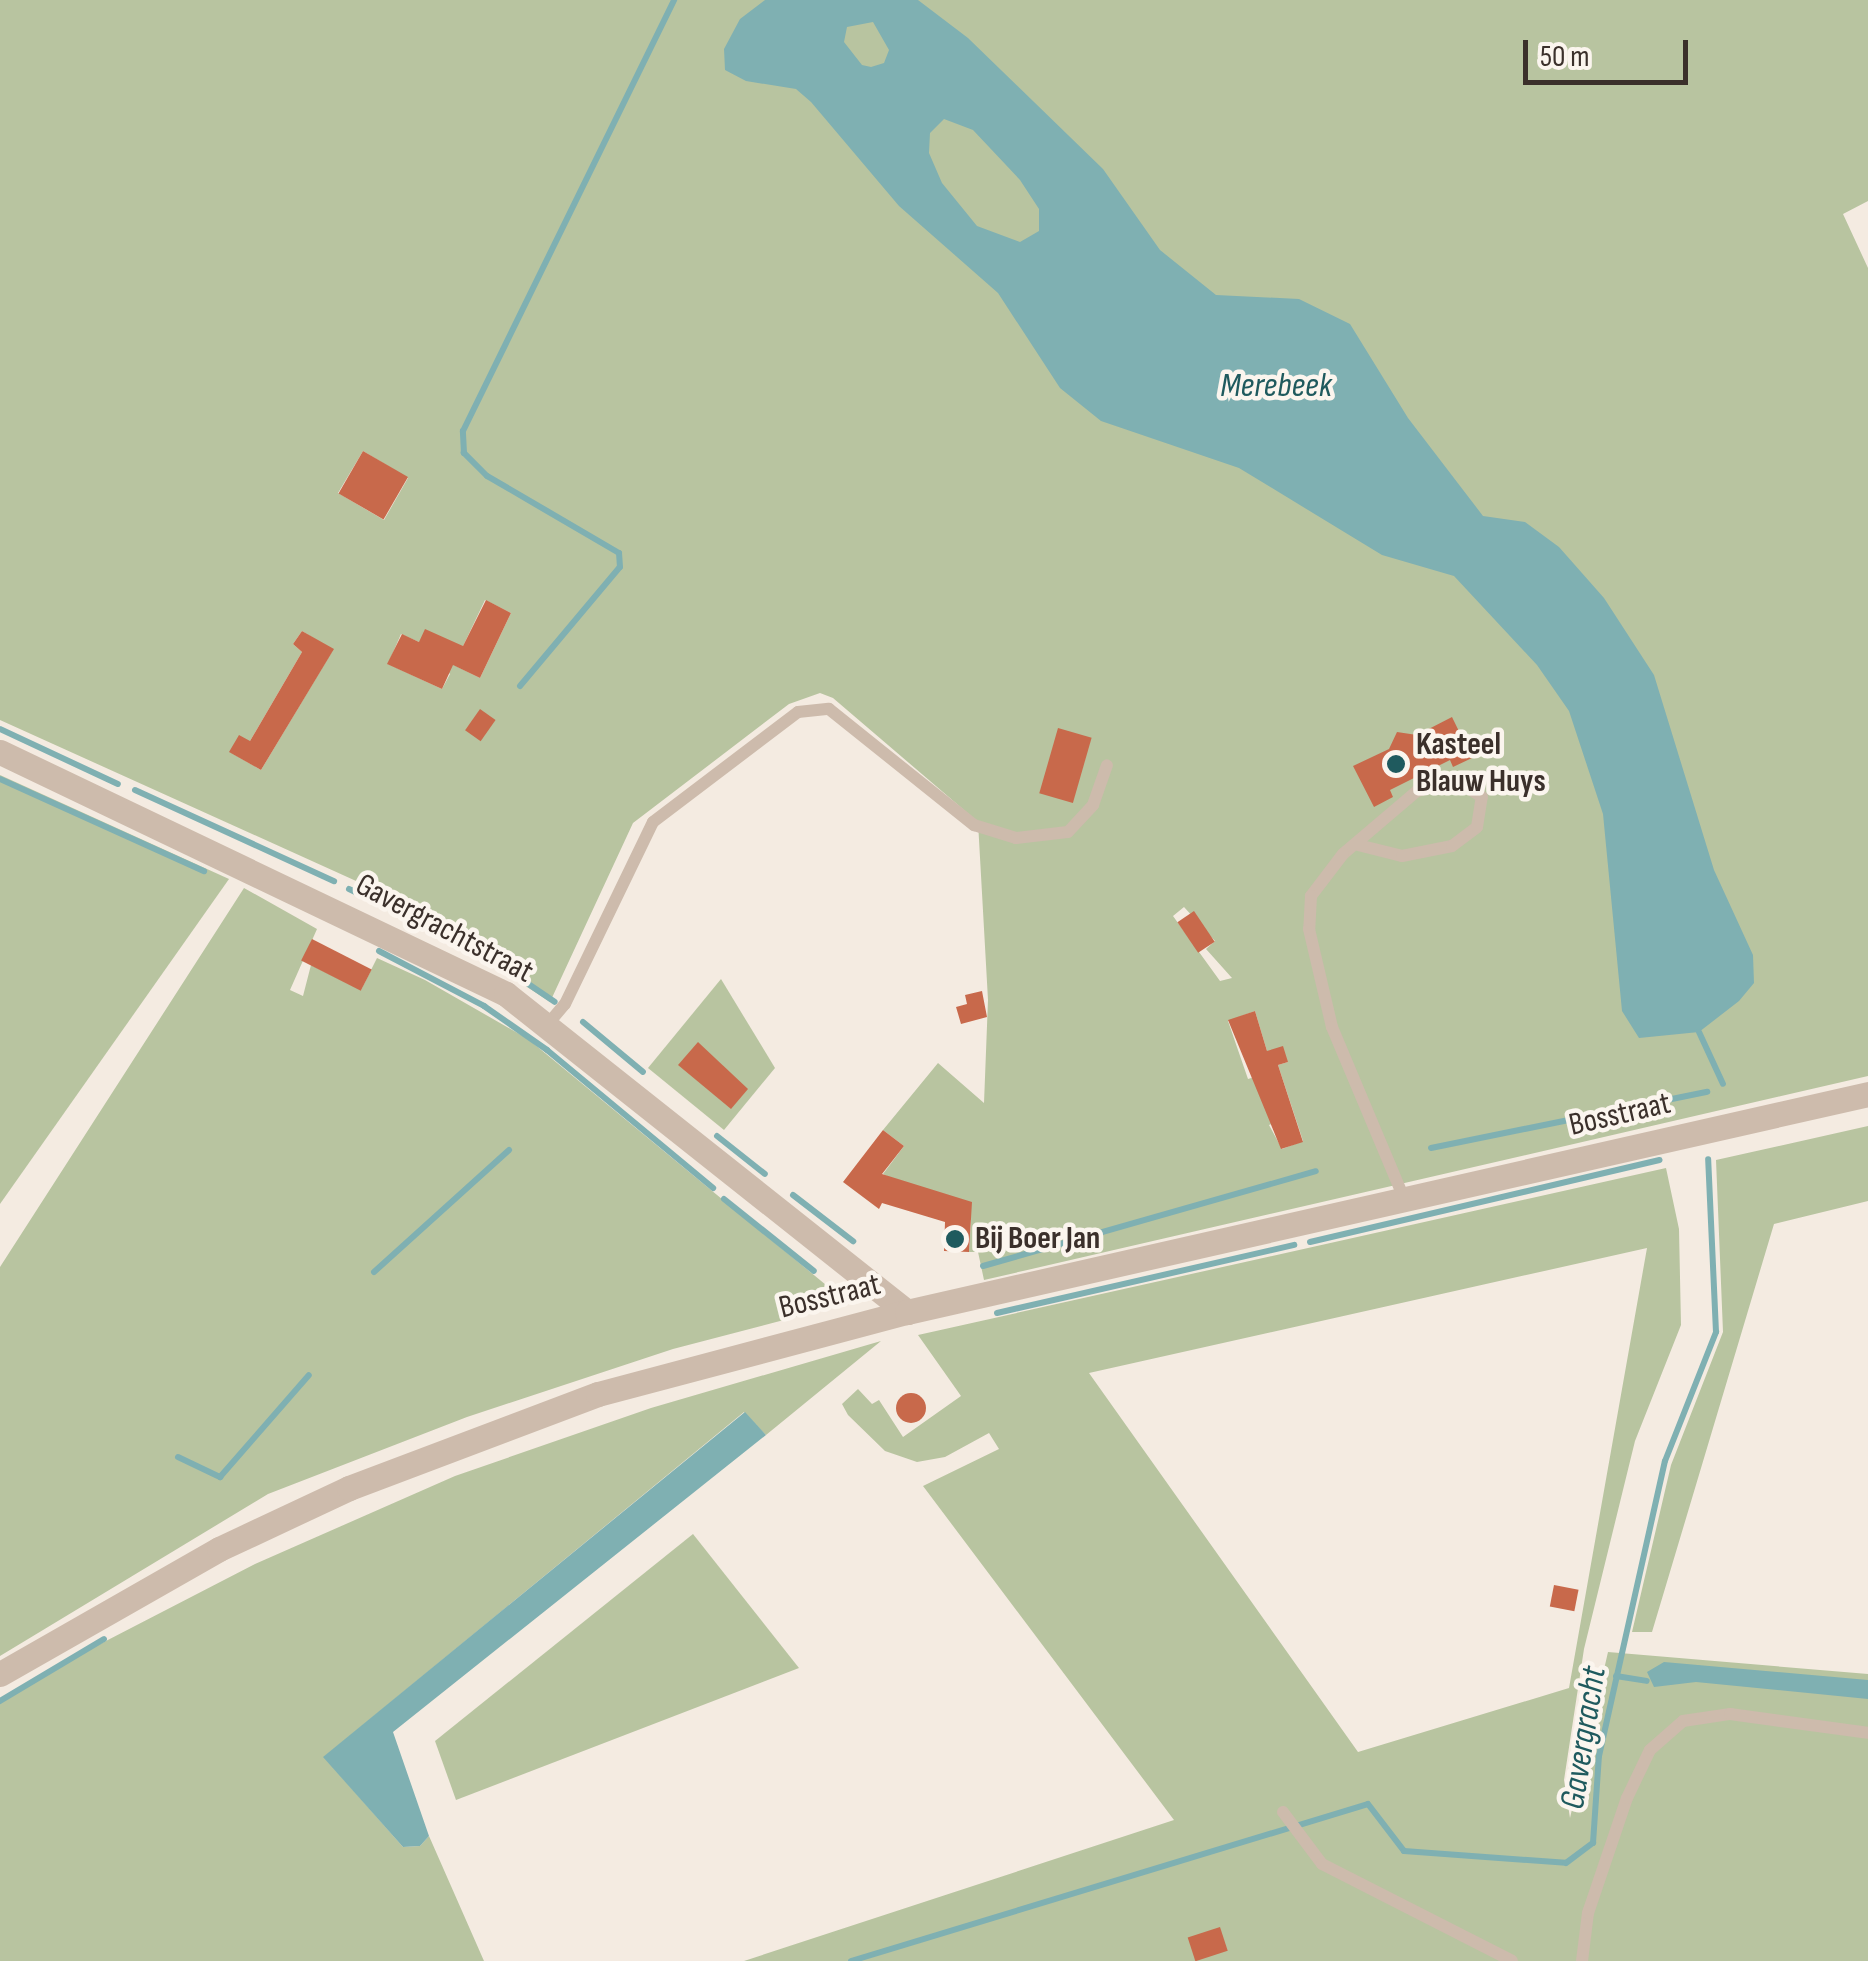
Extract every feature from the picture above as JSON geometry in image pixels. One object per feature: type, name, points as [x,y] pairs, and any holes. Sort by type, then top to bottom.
[{"type":"street","name":"Gavergrachtstraat","points":[[0,752],[461,968],[548,1024],[907,1312]]},
{"type":"street","name":"Bosstraat","points":[[0,1674],[219,1549],[382,1475],[598,1394],[907,1312],[1868,1094]]},
{"type":"lane","points":[[548,1024],[565,1004],[653,822],[798,712],[829,709],[974,825],[1016,838],[1068,832],[1093,805],[1106,765]]},
{"type":"lane","points":[[1358,845],[1402,856],[1452,846],[1476,826],[1482,798],[1456,780],[1438,783],[1394,806],[1358,845],[1312,896],[1309,929],[1332,1027],[1404,1198]]},
{"type":"lane","points":[[1582,1961],[1588,1913],[1627,1798],[1650,1750],[1683,1720],[1730,1714],[1868,1733]]},
{"type":"lane","points":[[1284,1812],[1322,1864],[1512,1961]]},
{"type":"green space","points":[[0,0],[1868,0],[1868,201],[1843,214],[1868,268],[1868,1076],[984,1280],[978,1252],[969,1252],[971,1220],[883,1174],[904,1146],[883,1130],[938,1063],[984,1103],[988,1000],[978,822],[833,698],[820,693],[789,704],[633,823],[550,1002],[387,895],[0,720]],"holes":[[[363,451],[408,478],[384,520],[338,493]],[[485,600],[511,613],[480,678],[454,665]],[[302,631],[333,650],[261,770],[230,752],[250,741],[302,652],[293,644]],[[401,634],[419,642],[450,674],[442,689],[388,664]],[[1184,907],[1215,941],[1206,949],[1232,978],[1220,981],[1173,916]],[[1255,1011],[1267,1051],[1288,1062],[1278,1065],[1303,1141],[1282,1149],[1269,1125],[1279,1121],[1264,1074],[1248,1079],[1228,1021]]]},
{"type":"green space","points":[[0,775],[229,879],[0,1204]]},
{"type":"green space","points":[[244,888],[317,929],[290,990],[303,996],[311,965],[361,990],[377,958],[425,980],[528,1039],[826,1285],[799,1316],[673,1349],[467,1417],[268,1494],[0,1656],[0,1267]]},
{"type":"green space","points":[[721,979],[775,1068],[724,1130],[648,1068]]},
{"type":"green space","points":[[1868,1126],[1868,1201],[1774,1224],[1652,1632],[1632,1632],[1671,1465],[1723,1332],[1716,1160]]},
{"type":"green space","points":[[1666,1168],[1679,1229],[1681,1325],[1635,1441],[1584,1649],[1564,1780],[1570,1818],[1608,1652],[1868,1674],[1868,1961],[744,1961],[1174,1820],[923,1486],[999,1449],[989,1433],[945,1457],[917,1462],[885,1451],[842,1404],[858,1389],[872,1404],[879,1400],[903,1437],[961,1396],[918,1335]],"holes":[[[1647,1248],[1569,1688],[1358,1752],[1089,1373]]]},
{"type":"green space","points":[[881,1341],[766,1435],[744,1412],[324,1757],[403,1847],[420,1846],[429,1836],[484,1961],[0,1961],[0,1703],[42,1674],[255,1564],[455,1476],[651,1408]]},
{"type":"green space","points":[[693,1534],[799,1668],[456,1800],[435,1741]]},
{"type":"water","name":"Merebeek","points":[[765,0],[918,0],[968,38],[1103,169],[1160,250],[1216,295],[1299,299],[1350,324],[1408,418],[1483,516],[1525,522],[1559,547],[1604,598],[1654,675],[1714,870],[1753,955],[1754,983],[1739,1001],[1699,1032],[1639,1038],[1622,1011],[1603,814],[1569,711],[1537,665],[1454,576],[1382,555],[1239,468],[1101,421],[1060,388],[998,293],[899,206],[811,102],[796,89],[746,81],[725,70],[724,49],[740,19]],"holes":[[[873,22],[889,50],[884,63],[871,67],[862,65],[844,42],[847,27]],[[944,119],[973,130],[1020,180],[1039,209],[1039,231],[1020,242],[977,226],[942,183],[929,153],[930,133]]]},
{"type":"water","points":[[745,1412],[766,1435],[393,1732],[429,1836],[420,1846],[403,1847],[323,1757]]},
{"type":"water","points":[[1664,1662],[1868,1680],[1868,1699],[1696,1682],[1654,1687],[1647,1672]]},
{"type":"building","points":[[363,451],[408,477],[384,519],[338,493]]},
{"type":"building","points":[[486,600],[511,613],[480,678],[453,665],[442,689],[387,664],[402,634],[419,642],[425,629],[463,646]]},
{"type":"building","points":[[302,631],[334,649],[261,770],[229,752],[239,735],[250,741],[302,652],[293,644]]},
{"type":"building","points":[[480,709],[496,720],[481,741],[465,730]]},
{"type":"building","name":"Kasteel Blauw Huys","points":[[1452,717],[1472,758],[1453,767],[1450,760],[1390,790],[1393,797],[1374,807],[1353,766],[1389,749],[1397,732],[1417,735]]},
{"type":"building","points":[[1058,728],[1092,738],[1073,803],[1039,793]]},
{"type":"building","points":[[1194,911],[1215,942],[1198,953],[1177,922]]},
{"type":"building","points":[[312,939],[372,969],[361,991],[301,960]]},
{"type":"building","points":[[982,991],[987,1017],[961,1024],[956,1007],[967,1004],[965,995]]},
{"type":"building","points":[[1255,1011],[1267,1051],[1283,1046],[1288,1062],[1278,1065],[1303,1142],[1281,1149],[1228,1020]]},
{"type":"building","points":[[698,1042],[748,1089],[731,1109],[678,1065]]},
{"type":"building","points":[[883,1130],[904,1146],[882,1174],[972,1202],[969,1252],[944,1251],[945,1222],[882,1203],[879,1209],[843,1182]]},
{"type":"building","points":[[911,1393],[925,1402],[926,1408],[917,1422],[911,1423],[897,1414],[896,1408],[905,1394]]},
{"type":"building","points":[[1554,1585],[1579,1590],[1574,1611],[1550,1607]]},
{"type":"building","points":[[1220,1927],[1228,1951],[1195,1961],[1188,1938]]},
{"type":"waterway","points":[[520,686],[620,567],[619,553],[487,476],[464,453],[463,431],[674,0]]},
{"type":"waterway","points":[[0,729],[118,784]]},
{"type":"waterway","points":[[0,779],[204,871]]},
{"type":"waterway","points":[[135,790],[334,881]]},
{"type":"waterway","points":[[349,889],[486,955],[555,1002]]},
{"type":"waterway","points":[[379,951],[484,1006],[547,1050],[713,1188]]},
{"type":"waterway","points":[[583,1022],[643,1072]]},
{"type":"waterway","name":"Gavergracht","points":[[1699,1032],[1723,1084]]},
{"type":"waterway","points":[[1431,1148],[1707,1092]]},
{"type":"waterway","points":[[717,1136],[765,1174]]},
{"type":"waterway","points":[[374,1272],[509,1150]]},
{"type":"waterway","name":"Gavergracht","points":[[851,1961],[1368,1804],[1404,1851],[1566,1863],[1593,1843],[1599,1756],[1665,1461],[1716,1332],[1708,1159]]},
{"type":"waterway","points":[[1310,1242],[1659,1160]]},
{"type":"waterway","points":[[983,1266],[1316,1171]]},
{"type":"waterway","points":[[793,1195],[853,1241]]},
{"type":"waterway","points":[[724,1199],[814,1271]]},
{"type":"waterway","points":[[997,1313],[1294,1245]]},
{"type":"waterway","points":[[178,1457],[220,1477],[309,1375]]},
{"type":"waterway","points":[[0,1701],[104,1639]]},
{"type":"waterway","points":[[1616,1676],[1647,1681]]},
{"type":"place","name":"Kasteel Blauw Huys","points":[[1396,764]]},
{"type":"place","name":"Bij Boer Jan","points":[[955,1239]]}]
